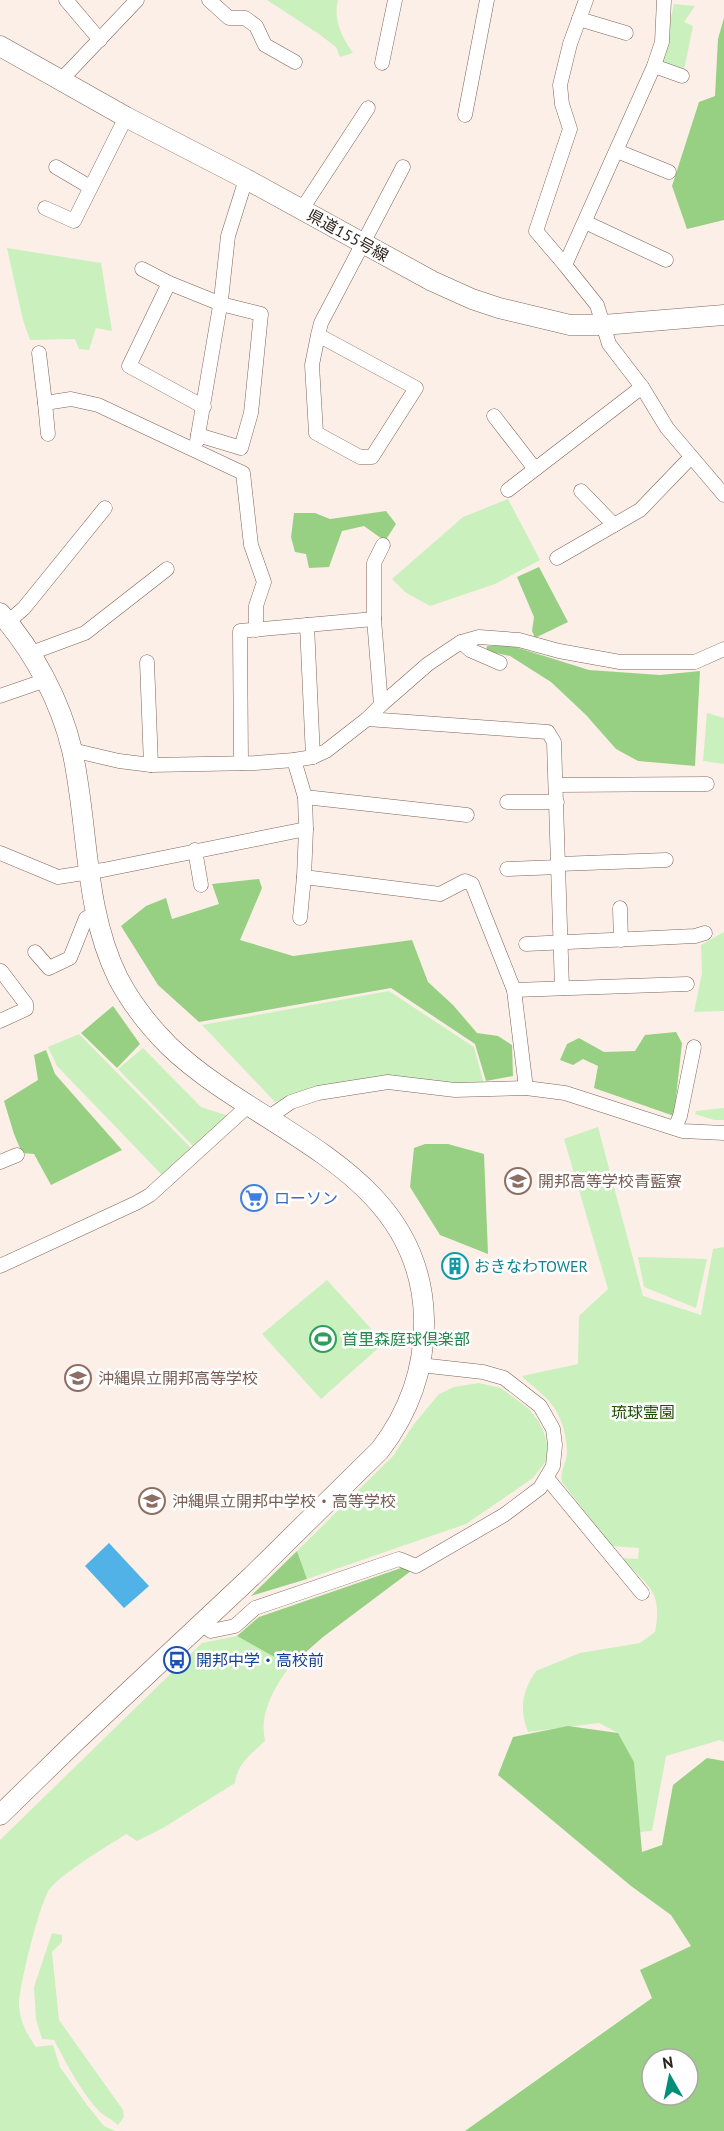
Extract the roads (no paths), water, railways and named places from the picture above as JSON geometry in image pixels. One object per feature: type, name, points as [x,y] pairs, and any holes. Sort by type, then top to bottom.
[{"type":"street","points":[[66,0],[100,40]]},
{"type":"street","points":[[61,80],[137,0]]},
{"type":"street","points":[[209,0],[229,18],[245,18],[256,26],[261,50],[295,62]]},
{"type":"street","points":[[382,63],[395,0]]},
{"type":"street","points":[[465,115],[487,0]]},
{"type":"street","points":[[586,0],[570,44],[560,85],[562,104],[570,129],[536,231],[597,305],[609,344],[642,387],[667,428],[724,495]]},
{"type":"street","points":[[565,265],[654,66],[662,42],[664,0]]},
{"type":"street","points":[[579,19],[626,33]]},
{"type":"street","name":"県道155号線","points":[[0,46],[126,117],[302,209],[432,281],[499,308],[570,325],[603,325],[724,315]]},
{"type":"street","points":[[654,66],[682,76]]},
{"type":"street","points":[[302,209],[368,108]]},
{"type":"street","points":[[45,208],[74,221],[126,117]]},
{"type":"street","points":[[617,151],[669,172]]},
{"type":"street","points":[[56,167],[90,187]]},
{"type":"street","points":[[318,335],[416,388],[372,458],[360,457],[316,433],[312,365],[318,335],[321,323],[404,167]]},
{"type":"street","points":[[196,450],[220,304],[228,236],[246,179]]},
{"type":"street","points":[[585,222],[666,261]]},
{"type":"street","points":[[142,269],[220,304],[261,314],[251,413],[241,448],[198,435]]},
{"type":"street","points":[[170,283],[129,366],[204,406]]},
{"type":"street","points":[[39,353],[48,434]]},
{"type":"street","points":[[507,490],[642,387]]},
{"type":"street","points":[[45,403],[71,399],[98,405],[243,473],[251,545],[264,582],[256,606],[256,630]]},
{"type":"street","points":[[494,416],[511,448],[535,469]]},
{"type":"street","points":[[557,558],[640,510],[691,458]]},
{"type":"street","points":[[582,491],[614,525]]},
{"type":"street","points":[[0,1815],[380,1450],[405,1410],[420,1365],[424,1331],[423,1304],[412,1259],[398,1229],[378,1201],[356,1179],[325,1155],[206,1077],[170,1048],[139,1012],[106,950],[89,872],[72,750],[61,714],[31,653],[4,617],[24,608],[105,508]]},
{"type":"street","points":[[381,705],[374,619],[374,563],[383,545]]},
{"type":"street","points":[[31,653],[85,633],[167,569]]},
{"type":"street","points":[[241,763],[240,631],[374,619]]},
{"type":"street","points":[[307,625],[313,757]]},
{"type":"street","points":[[72,750],[119,761],[151,765],[241,763],[313,757],[326,751],[367,719],[428,664],[461,642],[492,637],[519,640],[559,651],[620,662],[695,662],[720,654]]},
{"type":"street","points":[[461,642],[470,650],[500,663]]},
{"type":"street","points":[[147,662],[151,765]]},
{"type":"street","points":[[0,696],[46,680]]},
{"type":"street","points":[[367,719],[548,732],[555,741],[562,988]]},
{"type":"street","points":[[294,760],[304,797],[306,829],[300,918]]},
{"type":"street","points":[[556,785],[707,784]]},
{"type":"street","points":[[304,797],[467,814]]},
{"type":"street","points":[[507,802],[556,802]]},
{"type":"street","points":[[0,853],[58,877],[306,829]]},
{"type":"street","points":[[195,850],[201,885]]},
{"type":"street","points":[[507,869],[666,860]]},
{"type":"street","points":[[304,877],[440,894],[465,881],[472,884],[514,990],[526,1088]]},
{"type":"street","points":[[620,908],[621,940]]},
{"type":"street","points":[[35,952],[49,968],[70,958],[86,918],[97,914]]},
{"type":"street","points":[[526,944],[695,936],[705,933]]},
{"type":"street","points":[[0,1021],[26,1009],[26,1004],[1,971]]},
{"type":"street","points":[[514,990],[687,984]]},
{"type":"street","points":[[675,1128],[680,1116],[694,1047]]},
{"type":"street","points":[[269,1117],[291,1102],[318,1093],[388,1082],[455,1090],[526,1088],[566,1093],[675,1128],[724,1133]]},
{"type":"street","points":[[0,1266],[150,1195],[249,1105]]},
{"type":"street","points":[[0,1162],[17,1155]]},
{"type":"street","points":[[201,1624],[211,1631],[235,1626],[255,1608],[399,1559],[416,1566],[504,1515],[526,1500],[547,1478],[553,1466],[555,1445],[553,1429],[540,1406],[504,1378],[483,1372],[420,1365]]},
{"type":"street","points":[[547,1478],[642,1593]]},
{"type":"water","points":[[109,1543],[149,1586],[124,1608],[85,1566]]},
{"type":"place","name":"開邦高等学校青藍寮","points":[[518,1181]]},
{"type":"place","name":"ローソン","points":[[254,1198]]},
{"type":"place","name":"おきなわTOWER","points":[[455,1266]]},
{"type":"place","name":"首里森庭球倶楽部","points":[[323,1339]]},
{"type":"place","name":"沖縄県立開邦高等学校","points":[[78,1378]]},
{"type":"place","name":"沖縄県立開邦中学校・高等学校","points":[[152,1501]]},
{"type":"place","name":"開邦中学・高校前","points":[[177,1660]]},
{"type":"park label","name":"琉球霊園","points":[[643,1412]]}]
